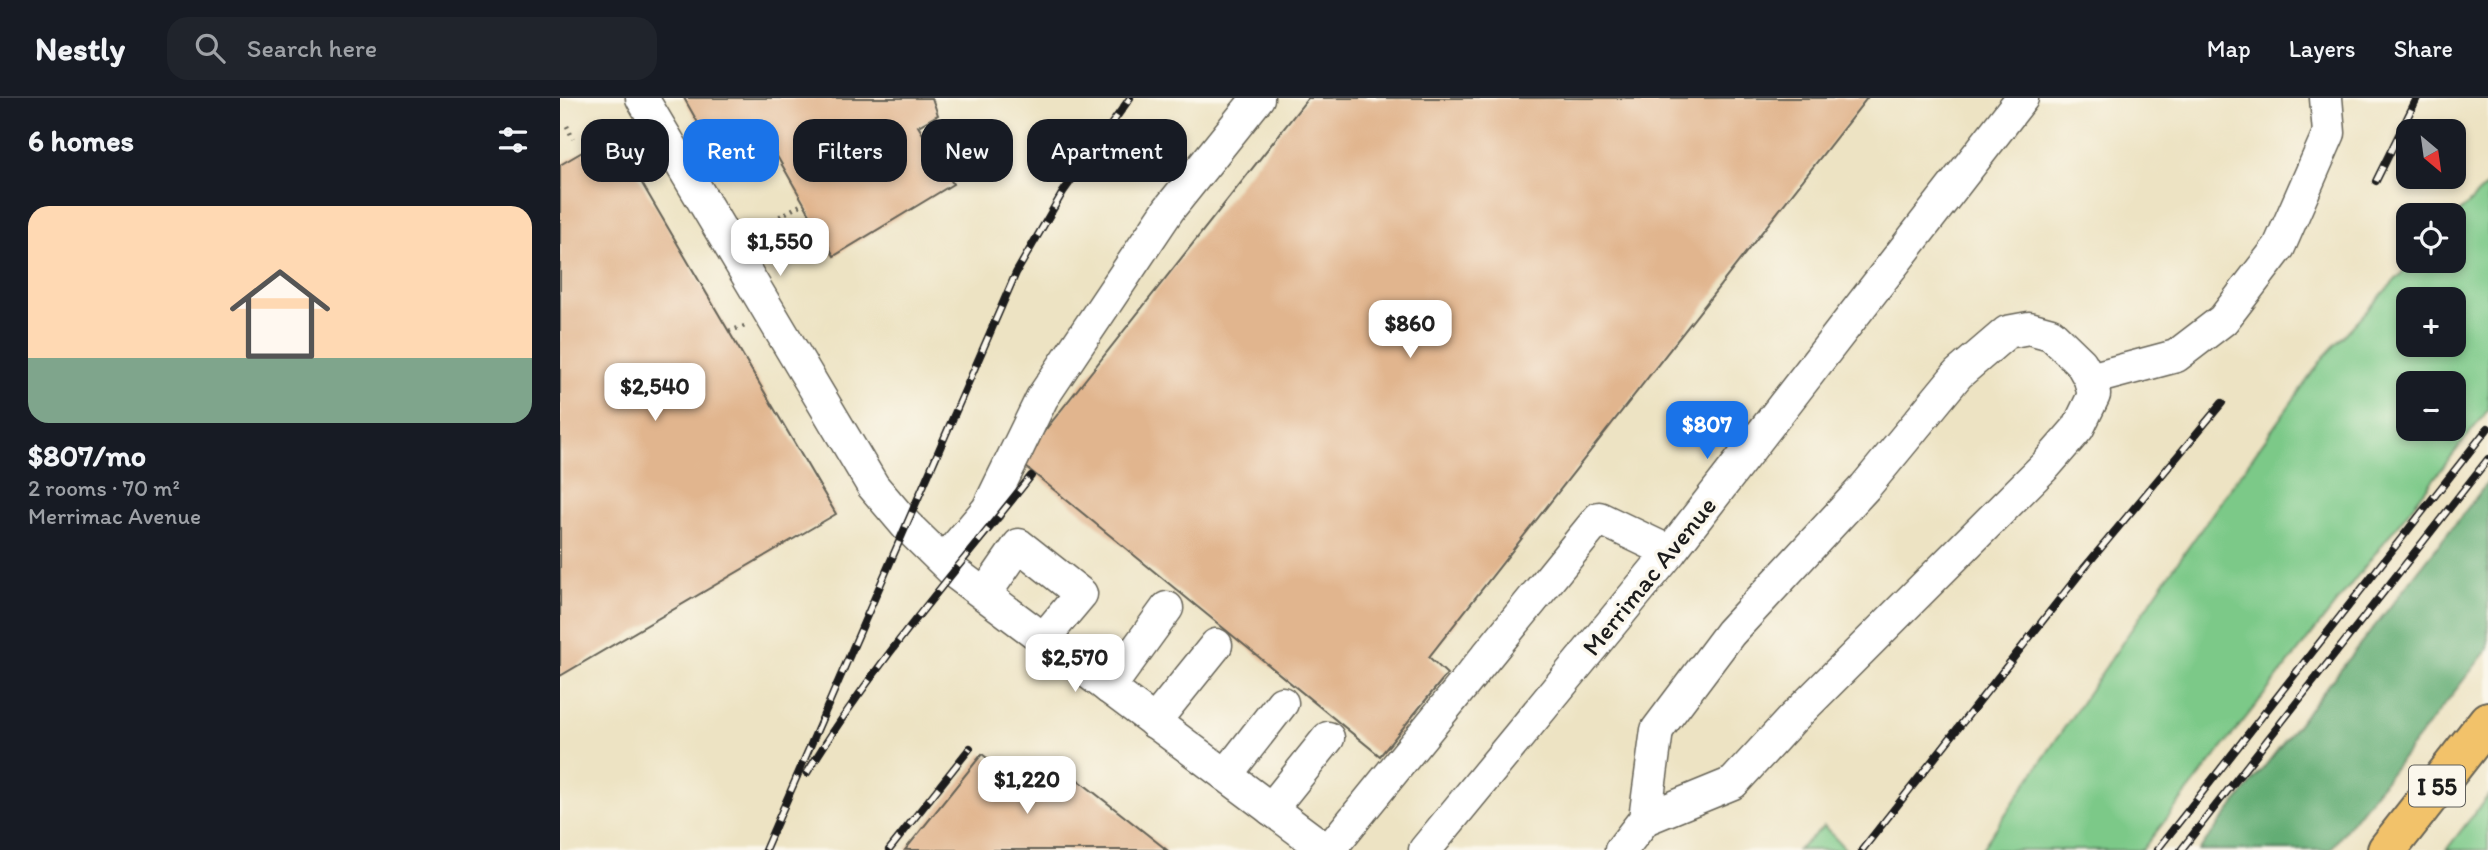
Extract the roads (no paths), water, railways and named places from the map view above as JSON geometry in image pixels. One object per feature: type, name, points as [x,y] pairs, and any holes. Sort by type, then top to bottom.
[{"type":"highway","name":"I 55","points":[[2387,850],[2488,721]]},
{"type":"street","points":[[642,98],[873,486],[906,525],[944,561],[985,594],[1328,850],[1599,518],[1670,552]]},
{"type":"street","points":[[944,561],[988,509],[1042,398],[1169,209],[1258,98]]},
{"type":"street","name":"Merrimac Avenue","points":[[1425,850],[1670,552],[2022,98]]},
{"type":"street","points":[[2090,379],[2176,356],[2223,320],[2279,247],[2329,133],[2326,98]]},
{"type":"street","points":[[1620,850],[1645,818],[1657,730],[1730,633],[1865,486],[1958,374],[2007,332],[2029,328],[2051,334],[2081,363],[2090,379],[2094,395],[2078,428],[2046,466],[1792,719],[1733,783],[1645,818]]},
{"type":"street","points":[[985,594],[1019,545],[1081,594],[1044,638]]},
{"type":"street","points":[[1109,688],[1167,608]]},
{"type":"street","points":[[1154,722],[1216,645]]},
{"type":"street","points":[[1226,775],[1282,703]]},
{"type":"street","points":[[1271,809],[1328,738]]},
{"type":"railway","points":[[765,850],[1016,273],[1063,192],[1130,98]]},
{"type":"railway","points":[[2376,181],[2417,98]]},
{"type":"railway","points":[[1862,850],[2085,567],[2222,403]]},
{"type":"railway","points":[[2157,850],[2488,428]]},
{"type":"railway","points":[[2181,850],[2488,459]]},
{"type":"railway","points":[[807,773],[886,658],[1031,476]]},
{"type":"railway","points":[[889,850],[970,748]]}]
